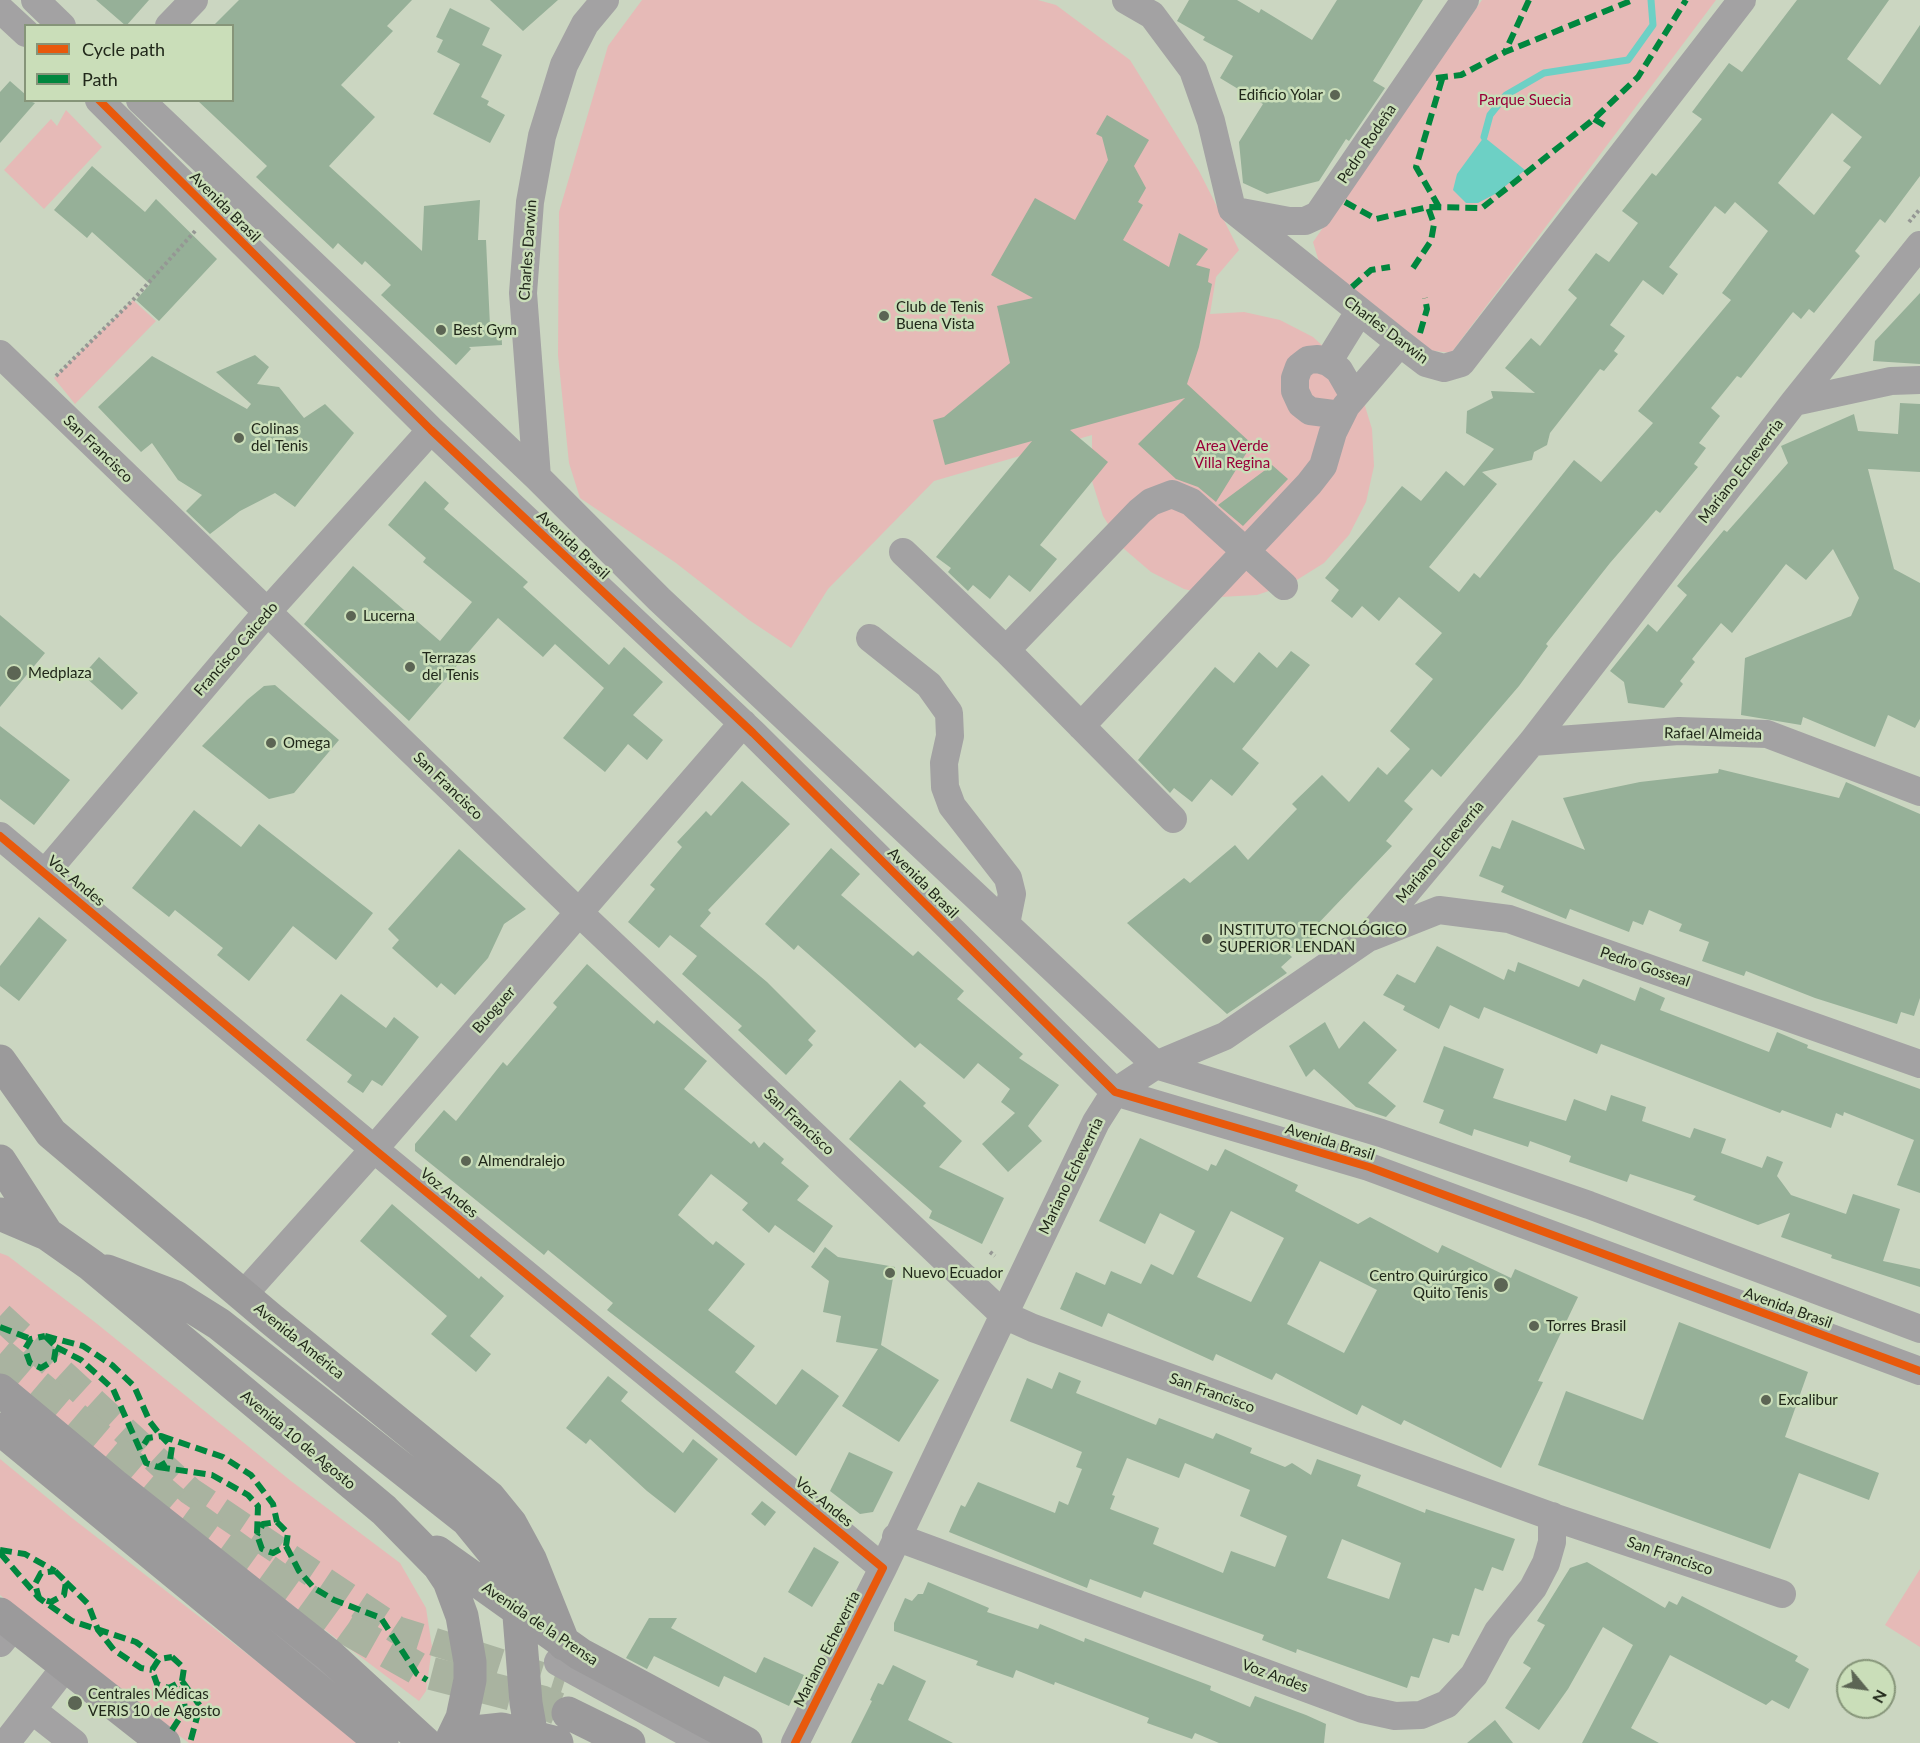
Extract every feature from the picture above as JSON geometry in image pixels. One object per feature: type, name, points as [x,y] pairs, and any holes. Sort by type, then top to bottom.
[{"type":"main road","name":"Avenida América","points":[[0,1060],[51,1133],[494,1503],[511,1524],[530,1559],[564,1675]]},
{"type":"main road","points":[[0,1161],[47,1234]]},
{"type":"main road","name":"Avenida 10 de Agosto","points":[[0,1214],[47,1234],[92,1266],[404,1528],[439,1566],[449,1581],[468,1641],[470,1680],[462,1718],[444,1740]]},
{"type":"main road","points":[[92,1266],[147,1284],[176,1297],[219,1324],[449,1503],[494,1553],[519,1616],[526,1703],[533,1743]]},
{"type":"main road","points":[[0,1390],[114,1485],[329,1655],[444,1740],[502,1729],[557,1743]]},
{"type":"main road","points":[[0,1429],[382,1743]]},
{"type":"main road","name":"Avenida de la Prensa","points":[[404,1528],[564,1675],[629,1743]]},
{"type":"main road","points":[[5,1628],[66,1666],[164,1743]]},
{"type":"main road","name":"Avenida de la Prensa","points":[[564,1675],[746,1743]]},
{"type":"street","points":[[35,0],[60,24]]},
{"type":"street","points":[[172,24],[194,0]]},
{"type":"street","name":"Charles Darwin","points":[[537,477],[523,293],[530,202],[542,136],[564,64],[585,24],[605,0]]},
{"type":"street","points":[[1126,0],[1152,15],[1193,70],[1211,121],[1232,209]]},
{"type":"street","name":"Pedro Rodeña","points":[[1232,209],[1265,218],[1289,221],[1305,221],[1318,215],[1465,0]]},
{"type":"street","name":"Charles Darwin","points":[[1232,209],[1426,363],[1444,368],[1461,363],[1742,0]]},
{"type":"street","points":[[0,9],[24,31]]},
{"type":"street","name":"Avenida Brasil","points":[[101,102],[431,430],[743,723],[1115,1092],[1369,1167],[1920,1371]]},
{"type":"street","name":"Avenida Brasil","points":[[142,102],[537,477],[659,599],[1156,1065],[1402,1140],[1589,1205],[1920,1329]]},
{"type":"street","name":"Mariano Echeverria","points":[[795,1743],[883,1568],[1096,1122],[1115,1092],[1156,1065],[1225,1036],[1368,938],[1532,742],[1794,402],[1913,236]]},
{"type":"street","points":[[1328,362],[1359,312]]},
{"type":"street","points":[[1081,726],[1323,466],[1348,405],[1400,343]]},
{"type":"street","name":"San Francisco","points":[[0,354],[579,912],[1004,1315],[1033,1328],[1551,1516],[1782,1594]]},
{"type":"street","points":[[1318,359],[1328,362],[1339,370],[1348,405],[1310,411],[1301,404],[1295,392],[1295,378],[1299,367],[1308,360],[1318,359]]},
{"type":"street","points":[[1794,402],[1891,381],[1920,380]]},
{"type":"street","name":"Francisco Caicedo","points":[[45,873],[267,612],[431,430]]},
{"type":"street","points":[[506,500],[537,477]]},
{"type":"street","points":[[1006,650],[1140,511],[1163,496],[1172,494],[1184,497],[1284,586]]},
{"type":"street","points":[[903,552],[1006,650],[1173,819]]},
{"type":"street","points":[[870,638],[929,685],[949,713],[950,736],[944,763],[945,787],[952,806],[1008,878],[1012,894],[1006,924]]},
{"type":"street","name":"Buoguer","points":[[243,1295],[374,1149],[743,723]]},
{"type":"street","name":"Rafael Almeida","points":[[1532,742],[1679,731],[1767,734],[1920,792]]},
{"type":"street","name":"Voz Andes","points":[[0,836],[374,1149],[883,1568]]},
{"type":"street","name":"Pedro Gosseal","points":[[1368,938],[1439,910],[1509,919],[1920,1064]]},
{"type":"street","points":[[0,1408],[311,1663],[404,1743]]},
{"type":"street","name":"Voz Andes","points":[[896,1537],[1363,1709],[1395,1716],[1421,1715],[1447,1704],[1474,1675],[1498,1631],[1533,1588],[1546,1563],[1552,1542],[1551,1516]]},
{"type":"street","points":[[6,1743],[66,1666]]},
{"type":"street","points":[[564,1675],[674,1743]]},
{"type":"street","points":[[564,1675],[705,1743]]},
{"type":"street","points":[[32,1710],[74,1743]]},
{"type":"path","points":[[1913,236],[1920,209]]},
{"type":"path","points":[[50,383],[133,300],[203,223]]},
{"type":"path","points":[[990,1252],[995,1256]]},
{"type":"green space","name":"Club de Tenis Buena Vista","points":[[642,0],[1038,0],[1056,5],[1130,60],[1199,171],[1239,250],[1216,277],[1210,314],[1244,312],[1280,320],[1313,337],[1340,362],[1361,393],[1372,429],[1374,466],[1366,502],[1349,535],[1324,563],[1292,583],[1257,595],[1220,597],[1184,589],[1151,572],[1123,548],[1103,516],[1092,481],[1092,435],[934,481],[828,589],[791,648],[749,620],[676,563],[580,498],[569,463],[558,355],[559,212],[608,46]]},
{"type":"green space","name":"Parque Suecia","points":[[1482,0],[1716,0],[1451,353],[1420,349],[1322,272],[1313,242]]},
{"type":"green space","points":[[66,110],[102,147],[44,209],[4,170],[51,119],[57,126]]},
{"type":"green space","points":[[133,300],[156,321],[75,404],[54,378]]},
{"type":"green space","points":[[0,1253],[8,1256],[96,1323],[291,1481],[400,1563],[426,1608],[432,1647],[426,1691],[419,1701],[123,1477],[0,1376]]},
{"type":"green space","points":[[0,1459],[72,1518],[362,1743],[189,1743],[148,1712],[0,1595]]},
{"type":"green space","points":[[1920,1569],[1920,1647],[1885,1625]]},
{"type":"water","points":[[1484,137],[1525,170],[1497,193],[1478,203],[1466,203],[1453,190],[1457,174]]},
{"type":"building","points":[[96,0],[149,0],[128,24],[124,24]]},
{"type":"building","points":[[239,0],[412,0],[387,26],[393,31],[341,85],[375,117],[329,166],[422,251],[424,206],[480,200],[478,240],[486,240],[490,326],[501,325],[502,345],[469,347],[471,349],[456,365],[381,295],[391,285],[365,261],[362,265],[338,243],[333,249],[256,177],[267,166],[199,102],[234,102],[234,24],[215,24]]},
{"type":"building","points":[[490,0],[558,0],[523,31]]},
{"type":"building","points":[[1189,0],[1237,0],[1259,13],[1261,9],[1312,40],[1337,0],[1423,0],[1373,81],[1385,88],[1349,141],[1346,139],[1319,181],[1267,194],[1243,183],[1239,142],[1263,104],[1220,78],[1233,56],[1203,40],[1205,37],[1177,21]]},
{"type":"building","points":[[1797,0],[1889,0],[1847,59],[1880,85],[1920,25],[1920,176],[1885,223],[1880,219],[1855,251],[1860,256],[1814,313],[1809,309],[1801,319],[1793,312],[1741,378],[1737,376],[1711,408],[1720,416],[1699,443],[1706,448],[1694,464],[1698,467],[1660,513],[1656,510],[1610,563],[1546,644],[1548,646],[1519,686],[1441,777],[1432,769],[1404,801],[1413,809],[1386,841],[1392,846],[1312,930],[1316,935],[1298,951],[1281,942],[1279,945],[1292,957],[1281,967],[1287,973],[1227,1014],[1127,923],[1184,878],[1190,883],[1235,845],[1248,860],[1297,809],[1292,804],[1322,775],[1349,802],[1378,767],[1387,775],[1410,749],[1390,731],[1433,679],[1415,664],[1442,633],[1399,597],[1379,621],[1362,606],[1352,618],[1331,601],[1339,590],[1325,578],[1402,486],[1421,501],[1446,471],[1464,486],[1494,449],[1466,433],[1467,411],[1493,398],[1491,391],[1535,393],[1505,368],[1531,338],[1540,346],[1577,298],[1568,290],[1596,253],[1609,262],[1638,223],[1622,211],[1652,173],[1656,176],[1702,119],[1692,112],[1729,63],[1742,72]],"holes":[[[1832,113],[1862,137],[1843,161],[1851,167],[1814,215],[1778,183]],[[1735,202],[1768,231],[1722,293],[1731,300],[1638,411],[1653,423],[1601,482],[1574,460],[1480,578],[1474,573],[1459,592],[1429,567],[1497,484],[1482,472],[1532,460],[1534,452],[1547,445],[1550,433],[1600,369],[1604,371],[1618,354],[1614,351],[1625,336],[1610,325],[1643,280],[1663,295],[1678,274],[1669,267],[1715,206],[1725,214]]]},
{"type":"building","points":[[450,8],[490,28],[482,45],[502,55],[481,97],[489,101],[487,105],[505,115],[490,143],[433,114],[460,64],[437,52],[443,40],[436,37]]},
{"type":"building","points":[[10,81],[24,93],[24,102],[35,103],[0,143],[0,92]]},
{"type":"building","points":[[1107,115],[1149,140],[1134,166],[1146,188],[1138,202],[1143,205],[1123,240],[1169,267],[1179,233],[1208,249],[1196,265],[1210,269],[1208,282],[1212,284],[1199,347],[1187,384],[1252,444],[1216,502],[1198,487],[1176,479],[1138,444],[1185,398],[1070,430],[1108,462],[1040,545],[1057,559],[1030,592],[1009,575],[990,599],[973,585],[968,591],[948,572],[951,568],[936,557],[1032,441],[945,465],[933,420],[944,417],[1010,363],[997,306],[1033,298],[991,275],[1035,198],[1075,220],[1108,160],[1102,137],[1096,134]]},
{"type":"building","points":[[92,166],[145,212],[156,199],[217,259],[159,321],[136,300],[150,284],[92,232],[87,238],[54,210]]},
{"type":"building","points":[[1920,293],[1920,364],[1873,361],[1875,341]]},
{"type":"building","name":"Colinas del Tenis","points":[[255,355],[269,367],[257,384],[279,387],[304,418],[325,404],[354,433],[295,507],[275,493],[240,511],[210,534],[186,511],[202,495],[178,480],[152,443],[141,452],[98,407],[152,356],[247,409],[251,404],[216,372]]},
{"type":"building","points":[[1900,403],[1920,404],[1920,472],[1868,469],[1894,569],[1920,583],[1920,719],[1915,728],[1888,715],[1875,747],[1803,717],[1801,725],[1741,715],[1745,658],[1851,616],[1859,598],[1833,549],[1806,580],[1786,564],[1732,633],[1721,623],[1692,659],[1695,662],[1680,681],[1683,684],[1664,708],[1628,703],[1624,682],[1610,671],[1648,624],[1657,632],[1687,595],[1677,586],[1724,530],[1727,532],[1788,463],[1781,446],[1854,414],[1858,431],[1898,434]]},
{"type":"building","points":[[1272,465],[1288,479],[1243,526],[1218,505]]},
{"type":"building","points":[[425,481],[449,503],[444,509],[528,582],[523,587],[609,665],[624,647],[663,682],[633,715],[663,740],[647,760],[628,744],[605,772],[563,738],[604,688],[555,644],[543,657],[498,618],[409,721],[304,624],[353,566],[440,641],[472,602],[423,562],[426,558],[388,525]]},
{"type":"building","name":"Medplaza","points":[[0,615],[45,653],[0,707]]},
{"type":"building","points":[[1291,651],[1310,665],[1242,749],[1259,763],[1232,796],[1211,779],[1192,802],[1174,788],[1170,793],[1138,760],[1215,667],[1234,683],[1259,652],[1277,668]]},
{"type":"building","points":[[99,657],[138,693],[122,710],[83,675]]},
{"type":"building","name":"Omega","points":[[275,685],[339,740],[294,793],[269,799],[202,746],[247,700],[264,686]]},
{"type":"building","points":[[0,726],[70,780],[34,825],[0,799]]},
{"type":"building","points":[[1719,769],[1839,798],[1846,782],[1920,814],[1920,998],[1914,1016],[1901,1012],[1897,1024],[1815,998],[1746,971],[1744,976],[1702,961],[1709,942],[1679,931],[1682,924],[1649,910],[1643,925],[1633,921],[1629,932],[1570,909],[1566,919],[1501,892],[1504,886],[1479,876],[1492,846],[1500,849],[1512,820],[1585,850],[1563,798],[1640,782],[1718,773]]},
{"type":"building","points":[[742,781],[790,824],[708,910],[711,913],[700,926],[767,982],[816,1031],[808,1040],[813,1045],[786,1075],[738,1030],[742,1026],[682,974],[697,956],[670,935],[659,948],[628,922],[655,889],[650,885],[682,847],[677,842],[706,811],[711,816]]},
{"type":"building","points":[[194,810],[241,847],[259,824],[373,913],[336,960],[293,926],[249,981],[217,955],[223,948],[175,910],[169,917],[132,888]]},
{"type":"building","points":[[831,848],[860,874],[841,895],[913,956],[918,951],[964,991],[957,999],[1023,1054],[1019,1058],[1059,1085],[1028,1126],[1042,1141],[1008,1172],[982,1144],[1015,1113],[1001,1102],[1010,1089],[978,1063],[964,1079],[920,1043],[915,1048],[798,945],[794,950],[765,924]]},
{"type":"building","points":[[459,849],[526,909],[504,924],[488,958],[455,995],[441,983],[437,988],[392,948],[399,940],[388,929]]},
{"type":"building","points":[[39,917],[67,940],[19,1001],[0,986],[0,966]]},
{"type":"building","points":[[1437,946],[1504,980],[1508,969],[1515,972],[1518,962],[1579,987],[1583,979],[1635,1001],[1640,987],[1665,998],[1660,1010],[1769,1052],[1777,1032],[1808,1045],[1807,1048],[1920,1089],[1920,1193],[1897,1185],[1914,1140],[1844,1112],[1843,1116],[1836,1113],[1831,1128],[1782,1110],[1780,1113],[1601,1044],[1597,1054],[1484,1007],[1479,1019],[1450,1005],[1439,1029],[1403,1010],[1405,1006],[1383,995],[1397,974],[1415,983]]},
{"type":"building","points":[[587,964],[654,1024],[657,1020],[707,1061],[684,1089],[751,1144],[754,1141],[759,1148],[764,1142],[784,1159],[781,1163],[809,1186],[797,1200],[833,1226],[814,1253],[775,1225],[769,1233],[742,1210],[748,1203],[711,1174],[678,1215],[713,1245],[716,1241],[745,1264],[708,1310],[755,1346],[735,1372],[776,1405],[802,1369],[839,1396],[796,1456],[607,1310],[613,1303],[548,1250],[544,1255],[415,1151],[415,1144],[444,1110],[456,1121],[503,1062],[507,1066],[557,1007],[553,1003]]},
{"type":"building","points":[[341,994],[386,1028],[394,1017],[419,1037],[382,1086],[372,1080],[363,1093],[347,1082],[352,1075],[306,1040]]},
{"type":"building","points":[[1364,1021],[1397,1050],[1368,1083],[1396,1106],[1386,1117],[1356,1107],[1314,1069],[1306,1077],[1289,1046],[1325,1022],[1339,1049]]},
{"type":"building","points":[[1444,1046],[1504,1069],[1493,1098],[1566,1121],[1574,1099],[1606,1111],[1611,1095],[1646,1107],[1642,1121],[1690,1138],[1694,1128],[1726,1139],[1721,1153],[1762,1168],[1767,1156],[1783,1162],[1777,1176],[1791,1195],[1846,1214],[1853,1194],[1900,1209],[1883,1261],[1920,1269],[1920,1287],[1831,1258],[1832,1255],[1781,1237],[1790,1213],[1758,1225],[1693,1200],[1696,1196],[1630,1174],[1627,1182],[1569,1162],[1571,1156],[1530,1141],[1528,1147],[1474,1129],[1472,1136],[1439,1123],[1444,1110],[1423,1102]]},
{"type":"building","points":[[900,1080],[926,1103],[923,1106],[962,1141],[939,1167],[1004,1198],[982,1244],[929,1218],[932,1211],[849,1139]]},
{"type":"building","points":[[1140,1138],[1208,1171],[1211,1164],[1216,1166],[1225,1149],[1298,1185],[1295,1191],[1358,1224],[1370,1217],[1438,1253],[1442,1245],[1511,1278],[1515,1269],[1578,1297],[1538,1381],[1543,1382],[1501,1468],[1404,1420],[1401,1425],[1362,1405],[1357,1415],[1276,1373],[1272,1380],[1216,1354],[1213,1361],[1108,1313],[1102,1327],[1060,1309],[1076,1272],[1105,1285],[1111,1271],[1141,1284],[1151,1264],[1173,1275],[1195,1231],[1160,1213],[1145,1244],[1099,1221]],"holes":[[[1231,1211],[1284,1238],[1251,1302],[1197,1277]],[[1320,1261],[1377,1290],[1344,1353],[1287,1324]]]},
{"type":"building","points":[[392,1204],[479,1279],[481,1276],[504,1296],[470,1336],[491,1354],[476,1372],[431,1334],[447,1316],[360,1241]]},
{"type":"building","points":[[825,1247],[838,1257],[895,1267],[881,1345],[939,1380],[899,1442],[842,1406],[878,1349],[836,1342],[841,1316],[823,1312],[829,1281],[811,1267]]},
{"type":"building","points":[[1679,1322],[1808,1372],[1785,1437],[1879,1473],[1869,1500],[1799,1473],[1770,1549],[1538,1465],[1566,1391],[1643,1420]]},
{"type":"building","points":[[1059,1372],[1081,1381],[1076,1393],[1156,1425],[1159,1418],[1213,1439],[1216,1433],[1252,1448],[1250,1453],[1285,1467],[1292,1463],[1311,1475],[1317,1459],[1361,1475],[1357,1486],[1425,1513],[1426,1509],[1515,1539],[1503,1571],[1492,1567],[1483,1591],[1475,1588],[1459,1636],[1452,1634],[1449,1643],[1433,1638],[1419,1678],[1411,1676],[1407,1688],[1297,1649],[1296,1653],[1262,1640],[1264,1635],[1144,1591],[1141,1598],[1090,1579],[1087,1588],[949,1532],[961,1505],[965,1507],[978,1482],[1055,1513],[1059,1501],[1068,1505],[1082,1469],[1076,1467],[1082,1452],[1010,1421],[1027,1378],[1052,1389]],"holes":[[[1127,1458],[1179,1478],[1185,1463],[1250,1490],[1240,1516],[1287,1536],[1275,1567],[1231,1551],[1223,1573],[1153,1544],[1159,1528],[1110,1509],[1115,1496],[1112,1495]],[[1342,1539],[1401,1563],[1389,1599],[1327,1578]]]},
{"type":"building","points":[[608,1376],[628,1392],[621,1401],[683,1453],[693,1439],[718,1459],[675,1513],[590,1439],[586,1444],[566,1428]]},
{"type":"building","points":[[849,1452],[893,1472],[873,1512],[860,1514],[830,1491]]},
{"type":"building","points":[[762,1501],[776,1512],[765,1526],[751,1514]]},
{"type":"building","points":[[814,1547],[839,1562],[812,1607],[788,1592]]},
{"type":"building","points":[[1587,1562],[1665,1608],[1669,1601],[1677,1605],[1682,1596],[1798,1656],[1795,1661],[1809,1669],[1789,1709],[1772,1700],[1766,1705],[1670,1655],[1631,1728],[1659,1743],[1582,1743],[1633,1645],[1603,1627],[1568,1689],[1539,1730],[1505,1708],[1531,1668],[1523,1663],[1545,1625],[1537,1621],[1570,1568]]},
{"type":"building","points":[[928,1582],[989,1608],[987,1612],[1038,1629],[1040,1624],[1084,1642],[1085,1638],[1211,1686],[1210,1690],[1250,1707],[1255,1696],[1306,1715],[1326,1724],[1324,1743],[1219,1743],[1195,1733],[1192,1739],[1147,1723],[1149,1718],[1055,1682],[1054,1685],[1016,1670],[1013,1678],[976,1665],[978,1661],[894,1631],[894,1623],[905,1598],[912,1601],[918,1594],[923,1594]]},
{"type":"building","points":[[649,1618],[677,1618],[671,1628],[756,1673],[764,1657],[804,1675],[789,1706],[724,1676],[719,1687],[654,1656],[647,1669],[626,1658]]},
{"type":"building","points":[[893,1665],[926,1681],[908,1720],[953,1743],[851,1743],[872,1701],[870,1700],[878,1683],[883,1685]]},
{"type":"building","points":[[1495,1720],[1513,1743],[1467,1743]]},
{"type":"waterway","points":[[1484,137],[1490,115],[1506,95],[1544,73],[1628,60],[1653,25],[1651,0]]},
{"type":"tunnel","points":[[0,1316],[190,1491],[397,1630],[564,1683]]},
{"type":"tunnel","points":[[0,1354],[179,1507],[346,1628],[422,1671],[542,1702],[568,1713]]},
{"type":"marked path","points":[[1529,0],[1505,52],[1633,0]]},
{"type":"marked path","points":[[1345,202],[1376,219],[1428,207],[1482,208],[1594,119],[1638,77],[1686,0]]},
{"type":"marked path","points":[[1436,78],[1461,75],[1505,52]]},
{"type":"marked path","points":[[1439,207],[1416,167],[1443,76]]},
{"type":"marked path","points":[[1594,119],[1607,127]]},
{"type":"marked path","points":[[1413,268],[1431,241],[1434,224],[1428,207]]},
{"type":"marked path","points":[[1352,287],[1371,270],[1390,267]]},
{"type":"marked path","points":[[1420,333],[1427,309],[1425,298]]},
{"type":"marked path","points":[[0,1327],[31,1339]]},
{"type":"marked path","points":[[45,1336],[83,1346],[112,1365],[134,1386],[150,1422],[161,1436],[223,1457],[251,1475],[273,1504],[277,1522]]},
{"type":"marked path","points":[[45,1336],[56,1347],[54,1360],[41,1368],[30,1363],[25,1349],[31,1339],[45,1336]]},
{"type":"marked path","points":[[56,1347],[81,1360],[113,1389],[146,1463],[158,1467],[170,1460],[172,1447],[161,1436],[148,1438],[141,1449]]},
{"type":"marked path","points":[[158,1467],[212,1475],[248,1495],[258,1506],[257,1535],[262,1549],[273,1553],[286,1546],[288,1533],[277,1522],[263,1524],[257,1535]]},
{"type":"marked path","points":[[286,1546],[299,1571],[314,1588],[334,1600],[381,1618],[417,1674],[427,1680]]},
{"type":"marked path","points":[[0,1550],[25,1554],[55,1571]]},
{"type":"marked path","points":[[0,1553],[39,1598],[72,1621],[136,1642],[159,1659]]},
{"type":"marked path","points":[[55,1571],[66,1582],[64,1595],[51,1602],[39,1598],[35,1584],[41,1573],[55,1571]]},
{"type":"marked path","points":[[66,1582],[88,1604],[98,1630],[114,1650],[141,1668],[152,1670]]},
{"type":"marked path","points":[[172,1657],[184,1668],[182,1681],[169,1688],[157,1684],[152,1670],[159,1659],[172,1657]]},
{"type":"marked path","points":[[182,1681],[200,1706],[190,1743]]},
{"type":"marked path","points":[[172,1730],[185,1710],[182,1684]]},
{"type":"cycle path","points":[[101,102],[431,430],[753,733],[1115,1092],[1369,1167],[1920,1371]]},
{"type":"cycle path","points":[[0,836],[374,1149],[883,1568],[795,1743]]},
{"type":"place","name":"Edificio Yolar","points":[[1335,95]]},
{"type":"place","name":"Club de Tenis Buena Vista","points":[[884,316]]},
{"type":"place","name":"Best Gym","points":[[441,330]]},
{"type":"place","name":"Colinas del Tenis","points":[[239,438]]},
{"type":"place","name":"Lucerna","points":[[351,616]]},
{"type":"place","name":"Terrazas del Tenis","points":[[410,667]]},
{"type":"place","name":"Medplaza","points":[[14,673]]},
{"type":"place","name":"Omega","points":[[271,743]]},
{"type":"place","name":"INSTITUTO TECNOLÓGICO SUPERIOR LENDAN","points":[[1207,939]]},
{"type":"place","name":"Almendralejo","points":[[466,1161]]},
{"type":"place","name":"Nuevo Ecuador","points":[[890,1273]]},
{"type":"place","name":"Centro Quirúrgico Quito Tenis","points":[[1501,1285]]},
{"type":"place","name":"Torres Brasil","points":[[1534,1326]]},
{"type":"place","name":"Excalibur","points":[[1766,1400]]},
{"type":"place","name":"Centrales Médicas VERIS 10 de Agosto","points":[[75,1703]]},
{"type":"park label","name":"Area Verde Villa Regina","points":[[1232,454]]}]
